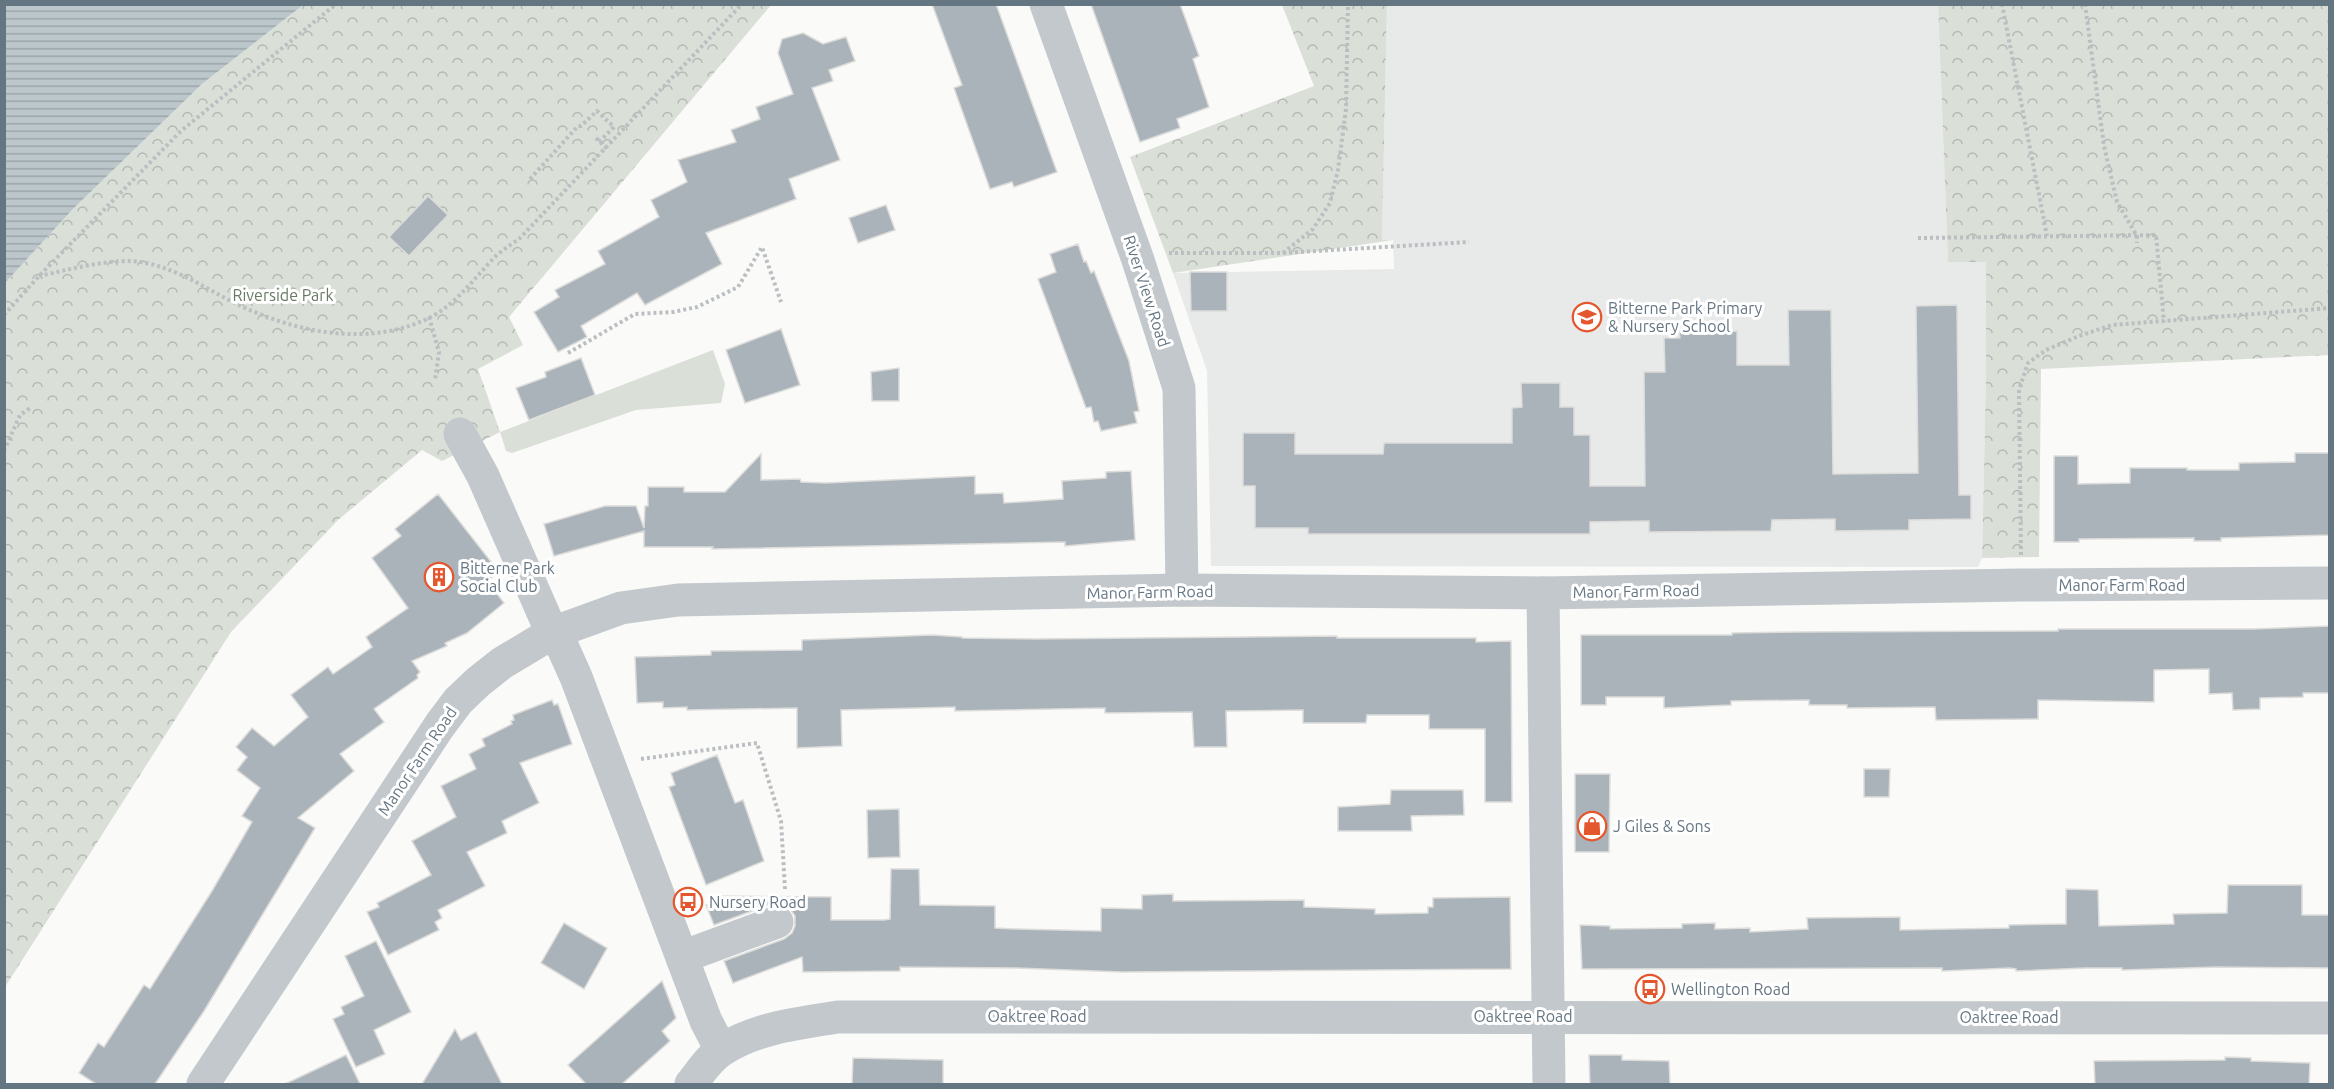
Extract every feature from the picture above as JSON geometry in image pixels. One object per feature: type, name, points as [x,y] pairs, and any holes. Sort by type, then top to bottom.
[{"type":"street","name":"River View Road","points":[[1046,4],[1135,253],[1179,388],[1182,590]]},
{"type":"street","points":[[460,435],[483,476],[552,633],[563,648],[576,677],[706,1021],[721,1050],[691,1084]]},
{"type":"street","name":"Manor Farm Road","points":[[204,1084],[458,701],[502,663],[552,633],[621,608],[678,600],[1182,590],[1544,593],[2021,585],[2330,583]]},
{"type":"street","points":[[1544,593],[1549,1084]]},
{"type":"street","points":[[682,957],[777,922]]},
{"type":"street","name":"Oaktree Road","points":[[721,1050],[754,1034],[838,1017],[2330,1018]]},
{"type":"path","points":[[4,315],[39,276],[181,131],[336,4]]},
{"type":"path","points":[[39,276],[100,263],[144,262],[186,276],[240,306],[307,330],[362,334],[396,331],[429,317],[449,305],[495,257],[520,238],[742,4]]},
{"type":"path","points":[[1282,253],[1313,229],[1330,203],[1338,170],[1346,109],[1348,4]]},
{"type":"path","points":[[2002,4],[2047,237]]},
{"type":"path","points":[[2085,4],[2104,146],[2117,202],[2137,236],[2137,243]]},
{"type":"path","points":[[530,179],[578,126],[597,111],[614,127],[599,140],[607,148]]},
{"type":"path","points":[[583,124],[586,130]]},
{"type":"path","points":[[1918,238],[2156,235],[2164,321]]},
{"type":"path","points":[[1135,253],[1282,253],[1469,242]]},
{"type":"path","points":[[568,353],[635,314],[673,312],[697,307],[738,287],[762,247],[781,302]]},
{"type":"path","points":[[2021,585],[2019,390],[2028,363],[2046,350],[2112,325],[2330,308]]},
{"type":"path","points":[[429,317],[439,352],[435,380]]},
{"type":"path","points":[[4,451],[20,415],[30,408]]},
{"type":"path","points":[[612,769],[637,760],[757,743],[781,821],[786,889]]},
{"type":"shaded area","points":[[5,4],[303,5],[202,84],[73,209],[5,283]]},
{"type":"shaded area","name":"Bitterne Park Primary & Nursery School","points":[[1387,5],[1938,5],[1948,261],[1986,261],[1982,558],[1978,567],[1211,566],[1207,371],[1173,273],[1394,269],[1393,240],[1382,240]]},
{"type":"green space","name":"Riverside Park","points":[[303,5],[771,5],[509,317],[523,345],[478,369],[500,432],[442,461],[422,450],[338,520],[231,632],[5,987],[5,283],[73,209],[202,84]]},
{"type":"green space","points":[[1282,5],[1387,5],[1382,240],[1393,240],[1173,273],[1130,157],[1314,86]]},
{"type":"green space","points":[[1938,5],[2329,5],[2329,355],[2041,369],[2039,557],[1982,558],[1986,262],[1948,262]]},
{"type":"green space","points":[[713,350],[725,384],[721,403],[636,410],[512,453],[506,451],[500,432]]},
{"type":"building","points":[[932,4],[996,4],[1057,172],[1014,187],[1012,182],[990,189],[954,88],[962,85]]},
{"type":"building","points":[[1091,4],[1180,4],[1199,56],[1193,59],[1209,107],[1177,119],[1180,128],[1140,142]]},
{"type":"building","points":[[803,33],[823,44],[846,37],[855,61],[829,70],[833,81],[812,88],[840,160],[789,179],[796,199],[706,233],[722,264],[645,305],[637,293],[581,326],[587,337],[558,352],[534,312],[559,297],[555,290],[605,264],[598,251],[659,217],[651,200],[687,182],[678,160],[736,142],[731,130],[760,119],[756,107],[793,94],[778,53],[782,39]]},
{"type":"building","points":[[428,196],[448,215],[409,256],[389,237]]},
{"type":"building","points":[[886,205],[895,230],[858,243],[849,218]]},
{"type":"building","points":[[1078,244],[1084,262],[1086,261],[1091,273],[1094,271],[1129,361],[1139,411],[1134,412],[1137,423],[1101,431],[1098,421],[1094,422],[1091,407],[1086,408],[1038,279],[1056,272],[1050,254]]},
{"type":"building","points":[[1190,272],[1227,272],[1227,311],[1191,311]]},
{"type":"building","points":[[1957,305],[1959,495],[1971,495],[1971,519],[1909,520],[1909,530],[1835,531],[1835,519],[1772,520],[1771,531],[1649,532],[1649,521],[1590,522],[1590,534],[1308,534],[1308,528],[1255,528],[1255,486],[1243,486],[1243,433],[1295,433],[1295,454],[1383,454],[1384,443],[1512,443],[1512,408],[1522,407],[1521,383],[1560,383],[1560,407],[1574,407],[1574,435],[1590,435],[1590,486],[1645,486],[1644,372],[1665,372],[1664,338],[1680,338],[1679,332],[1737,331],[1737,365],[1789,365],[1788,310],[1831,310],[1833,474],[1918,473],[1916,306]]},
{"type":"building","points":[[781,329],[800,385],[745,403],[726,350]]},
{"type":"building","points":[[581,358],[595,395],[529,420],[516,388],[546,377],[545,372]]},
{"type":"building","points":[[899,368],[899,401],[872,401],[871,372]]},
{"type":"building","points":[[2295,453],[2330,453],[2330,535],[2221,538],[2221,541],[2194,541],[2194,538],[2079,539],[2079,542],[2054,542],[2054,456],[2078,456],[2078,484],[2130,483],[2130,468],[2239,470],[2239,463],[2295,462]]},
{"type":"building","points":[[761,454],[761,480],[800,479],[801,482],[826,483],[975,476],[975,494],[1003,493],[1004,503],[1063,499],[1062,481],[1106,478],[1106,472],[1131,471],[1135,540],[1065,546],[1065,542],[712,549],[713,547],[644,547],[644,531],[554,556],[544,524],[605,506],[636,506],[644,528],[645,506],[648,506],[648,487],[684,487],[684,492],[725,492]]},
{"type":"building","points":[[438,494],[499,572],[487,581],[504,603],[467,633],[445,643],[447,646],[412,661],[420,672],[417,675],[418,678],[374,709],[384,722],[340,754],[354,771],[298,818],[315,828],[204,1011],[155,1084],[96,1084],[79,1073],[98,1043],[104,1047],[144,985],[150,989],[212,891],[252,822],[242,816],[260,788],[237,770],[247,757],[236,747],[252,728],[274,746],[308,717],[291,695],[328,667],[333,674],[372,647],[366,637],[408,608],[372,558],[401,536],[395,529]]},
{"type":"building","points":[[2330,626],[2330,693],[2303,693],[2303,697],[2260,698],[2260,709],[2233,710],[2232,693],[2209,694],[2209,669],[2154,670],[2154,702],[2038,700],[2038,719],[1936,720],[1935,707],[1847,708],[1847,705],[1809,705],[1809,700],[1731,701],[1731,705],[1664,708],[1664,697],[1606,697],[1606,705],[1581,705],[1581,635],[2253,629]]},
{"type":"building","points":[[932,635],[962,638],[1035,639],[1337,636],[1337,638],[1476,638],[1476,642],[1511,641],[1512,802],[1485,802],[1485,729],[1429,729],[1429,715],[1367,715],[1366,723],[1303,723],[1303,710],[1226,711],[1227,747],[1194,747],[1192,712],[1105,713],[1105,708],[955,711],[955,707],[841,710],[842,746],[797,748],[797,708],[687,710],[687,707],[663,708],[663,702],[637,703],[635,657],[711,655],[711,651],[802,650],[802,640]]},
{"type":"building","points":[[552,700],[554,705],[558,704],[572,744],[520,763],[539,803],[502,821],[507,833],[467,852],[485,886],[438,910],[442,918],[435,922],[439,930],[388,955],[367,912],[379,907],[377,903],[431,875],[412,841],[456,817],[441,786],[476,769],[469,754],[485,746],[482,739],[512,724],[513,715]]},
{"type":"building","points":[[717,755],[735,803],[743,800],[764,861],[706,885],[669,787],[675,785],[671,773]]},
{"type":"building","points":[[1864,769],[1890,769],[1889,797],[1864,797]]},
{"type":"building","name":"J Giles & Sons","points":[[1575,774],[1610,774],[1609,852],[1575,852]]},
{"type":"building","points":[[1391,790],[1463,790],[1464,815],[1411,816],[1412,831],[1338,831],[1338,807],[1390,804]]},
{"type":"building","points":[[899,809],[900,857],[868,858],[867,810]]},
{"type":"building","points":[[891,869],[919,869],[920,905],[995,906],[995,928],[1014,929],[1101,931],[1101,908],[1142,909],[1142,895],[1173,894],[1173,901],[1304,900],[1304,907],[1375,909],[1375,914],[1428,913],[1428,907],[1433,907],[1433,898],[1510,897],[1511,969],[1123,972],[900,967],[900,971],[803,972],[802,957],[733,983],[724,961],[784,939],[792,933],[795,916],[789,907],[771,904],[714,925],[706,905],[712,903],[710,896],[831,897],[831,920],[884,920],[890,919]]},
{"type":"building","points":[[2228,885],[2302,885],[2302,915],[2330,915],[2330,968],[2217,967],[2122,970],[2122,968],[2085,968],[2016,971],[2010,968],[1942,971],[1942,968],[1582,969],[1580,925],[1610,926],[1610,929],[1682,928],[1682,924],[1715,923],[1715,929],[1750,928],[1750,932],[1808,929],[1807,918],[1900,917],[1900,930],[2009,928],[2009,925],[2066,924],[2066,889],[2098,890],[2099,926],[2174,924],[2173,914],[2227,913]]},
{"type":"building","points":[[564,923],[607,948],[584,989],[541,963]]},
{"type":"building","points":[[376,941],[411,1012],[374,1030],[385,1054],[356,1067],[333,1019],[344,1014],[341,1007],[364,996],[345,956]]},
{"type":"building","points":[[662,981],[676,1018],[662,1031],[670,1041],[622,1084],[586,1084],[568,1065]]},
{"type":"building","points":[[455,1029],[461,1040],[476,1032],[502,1084],[422,1084]]},
{"type":"building","points":[[346,1055],[360,1084],[285,1084]]},
{"type":"building","points":[[1589,1055],[1622,1055],[1622,1060],[1669,1061],[1670,1084],[1590,1084]]},
{"type":"building","points":[[2225,1057],[2251,1058],[2251,1061],[2310,1063],[2309,1084],[2095,1084],[2094,1061],[2225,1060]]},
{"type":"building","points":[[853,1058],[943,1060],[943,1084],[852,1084]]},
{"type":"place","name":"Bitterne Park Primary & Nursery School","points":[[1587,317]]},
{"type":"place","name":"Bitterne Park Social Club","points":[[439,577]]},
{"type":"place","name":"J Giles & Sons","points":[[1592,826]]},
{"type":"place","name":"Nursery Road","points":[[688,902]]},
{"type":"place","name":"Wellington Road","points":[[1650,989]]}]
